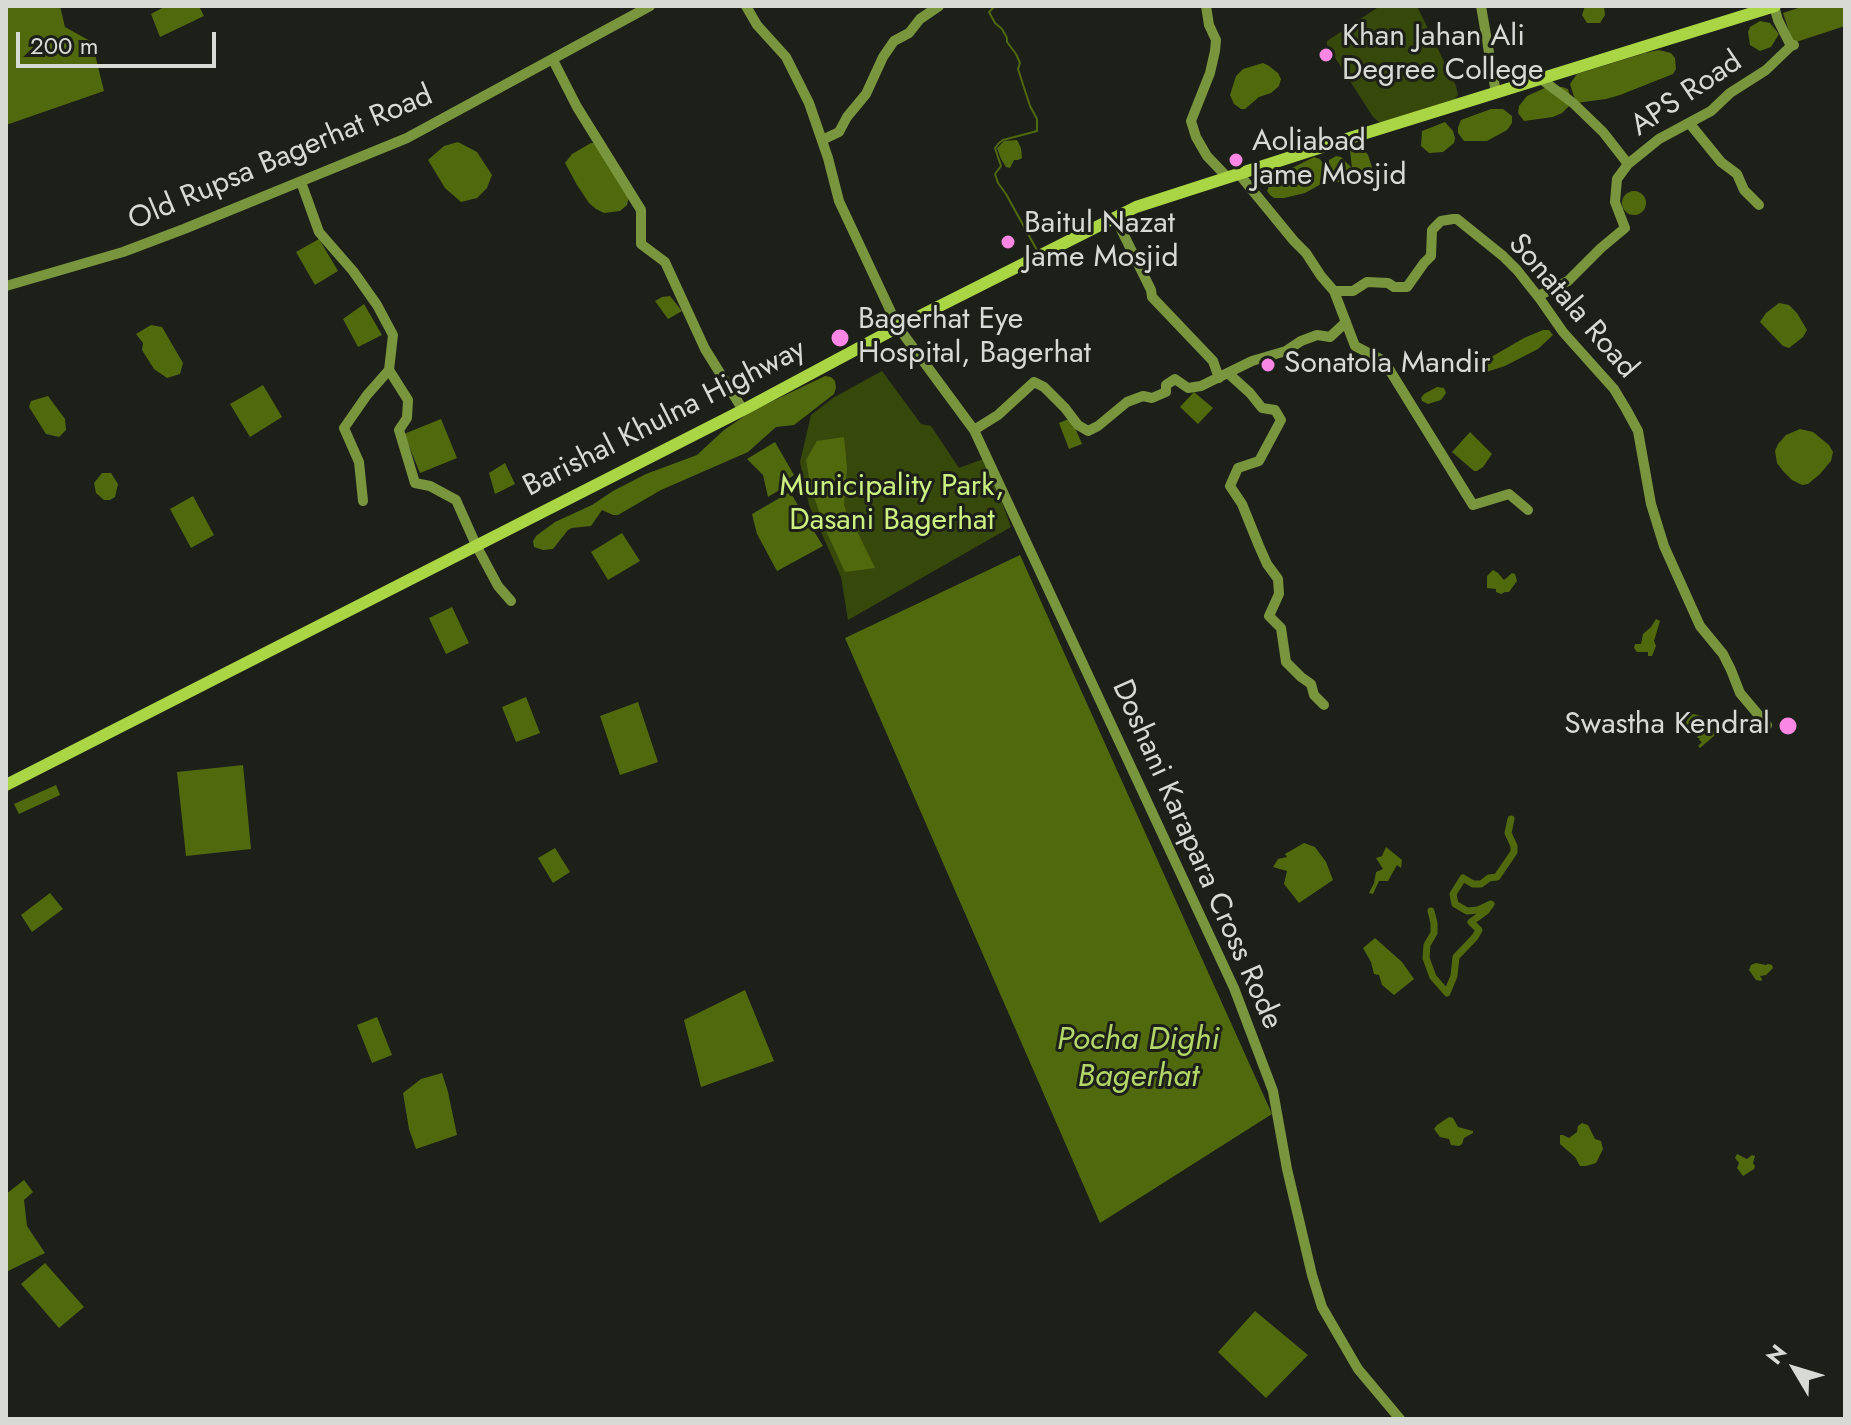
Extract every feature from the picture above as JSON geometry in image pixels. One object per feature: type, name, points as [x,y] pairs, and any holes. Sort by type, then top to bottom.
[{"type":"highway","name":"Barishal Khulna Highway","points":[[6,785],[1136,207],[1775,6]]},
{"type":"street","name":"Old Rupsa Bagerhat Road","points":[[6,286],[123,252],[407,138],[650,6]]},
{"type":"street","name":"Doshani Karapara Cross Rode","points":[[746,6],[757,25],[786,57],[809,103],[839,201],[898,327],[974,430],[1234,988],[1273,1091],[1287,1169],[1322,1307],[1358,1369],[1400,1419]]},
{"type":"street","points":[[822,140],[839,132],[866,94],[894,41],[909,33],[920,19],[939,6]]},
{"type":"street","points":[[1206,6],[1209,25],[1216,40],[1215,51],[1191,121],[1207,156],[1233,176],[1306,253],[1334,291],[1355,346],[1384,361],[1473,505],[1509,494],[1528,510]]},
{"type":"street","points":[[1481,6],[1496,93]]},
{"type":"street","name":"APS Road","points":[[1541,79],[1573,103],[1603,132],[1628,164],[1659,139],[1711,111],[1730,93],[1766,70],[1792,46],[1778,20],[1775,6]]},
{"type":"street","points":[[553,60],[577,107],[641,210],[641,244],[665,262],[705,349],[743,410]]},
{"type":"street","points":[[1690,124],[1721,162],[1737,174],[1744,190],[1759,205]]},
{"type":"street","points":[[1538,296],[1568,281],[1625,228],[1615,202],[1617,179],[1628,164]]},
{"type":"street","points":[[301,182],[319,232],[353,271],[393,335],[389,370],[344,428],[359,462],[363,501]]},
{"type":"street","points":[[1115,217],[1152,297],[1224,376],[1250,393],[1262,408],[1275,410],[1281,420],[1259,461],[1238,468],[1230,486],[1242,504],[1263,555],[1278,579],[1279,594],[1269,616],[1281,628],[1286,662],[1311,684],[1314,695],[1324,705]]},
{"type":"street","name":"Sonatala Road","points":[[1334,291],[1353,291],[1367,282],[1407,287],[1431,256],[1432,230],[1441,221],[1457,219],[1503,256],[1538,296],[1563,332],[1614,389],[1638,431],[1651,504],[1664,546],[1700,626],[1723,654],[1740,693],[1767,725]]},
{"type":"street","points":[[974,430],[998,415],[1034,382],[1044,387],[1078,425],[1088,431],[1127,402],[1166,392],[1166,385],[1175,379],[1188,388],[1201,386],[1252,361],[1286,351],[1301,341],[1317,335],[1330,337],[1346,322]]},
{"type":"street","points":[[389,370],[408,400],[407,418],[399,430],[415,483],[430,486],[456,500],[498,586],[511,601]]},
{"type":"green space","points":[[1380,6],[1417,6],[1456,86],[1458,95],[1455,99],[1383,122],[1373,117],[1327,41]]},
{"type":"green space","name":"Municipality Park, Dasani Bagerhat","points":[[882,371],[921,424],[931,426],[959,468],[986,458],[1011,527],[848,620],[841,577],[809,505],[800,462],[811,415],[833,398]]},
{"type":"water","points":[[6,6],[60,6],[65,27],[92,42],[104,91],[6,125]]},
{"type":"water","points":[[166,6],[199,6],[204,16],[160,37],[151,14]]},
{"type":"water","points":[[1585,6],[1604,6],[1605,15],[1600,23],[1587,23],[1582,15]]},
{"type":"water","points":[[1804,6],[1845,6],[1845,26],[1793,43],[1783,13]]},
{"type":"water","points":[[1760,21],[1770,23],[1779,34],[1771,47],[1760,51],[1750,45],[1748,32]]},
{"type":"water","points":[[1659,50],[1671,53],[1675,58],[1673,74],[1620,95],[1576,103],[1570,84],[1577,74]]},
{"type":"water","points":[[1263,63],[1278,73],[1281,79],[1279,86],[1241,109],[1234,104],[1230,95],[1236,76],[1243,69]]},
{"type":"water","points":[[1547,87],[1568,89],[1569,106],[1553,117],[1524,121],[1518,113],[1519,106],[1527,96]]},
{"type":"water","points":[[1491,109],[1503,109],[1512,116],[1507,130],[1487,141],[1464,141],[1458,133],[1461,120]]},
{"type":"water","points":[[1445,122],[1453,131],[1454,143],[1443,152],[1429,153],[1421,146],[1422,131]]},
{"type":"water","points":[[1017,140],[1022,158],[1014,160],[1010,168],[1006,167],[997,148],[1004,141]]},
{"type":"water","points":[[458,142],[477,152],[492,175],[487,188],[477,198],[461,202],[445,188],[428,160],[444,146]]},
{"type":"water","points":[[591,143],[597,143],[629,197],[627,205],[620,211],[604,213],[589,203],[565,163],[572,154]]},
{"type":"water","points":[[1355,146],[1362,147],[1368,155],[1372,167],[1370,174],[1359,178],[1353,171],[1346,182],[1335,181],[1329,160],[1341,157],[1352,168],[1350,150]]},
{"type":"water","points":[[1314,157],[1320,159],[1328,172],[1323,183],[1305,193],[1284,198],[1270,195],[1267,191],[1272,178]]},
{"type":"water","points":[[1634,191],[1642,195],[1646,203],[1642,211],[1634,215],[1626,211],[1622,203],[1626,195]]},
{"type":"water","points":[[319,239],[338,271],[315,285],[296,252]]},
{"type":"water","points":[[670,296],[682,311],[668,319],[655,301]]},
{"type":"water","points":[[1779,303],[1789,305],[1807,330],[1789,348],[1783,346],[1760,322]]},
{"type":"water","points":[[364,304],[382,335],[358,347],[343,319]]},
{"type":"water","points":[[151,325],[162,327],[183,363],[180,374],[167,378],[154,369],[142,350],[143,343],[136,334]]},
{"type":"water","points":[[1543,330],[1549,330],[1553,335],[1538,349],[1505,366],[1478,372],[1486,360]]},
{"type":"water","points":[[825,376],[835,381],[834,394],[794,425],[776,427],[748,452],[661,490],[618,515],[602,510],[591,526],[568,530],[553,549],[534,547],[536,536],[555,522],[646,474],[697,455],[724,430],[752,411]]},
{"type":"water","points":[[263,385],[282,417],[250,437],[230,404]]},
{"type":"water","points":[[1437,387],[1444,388],[1446,393],[1441,400],[1428,404],[1422,401],[1424,394]]},
{"type":"water","points":[[1194,392],[1213,408],[1198,424],[1180,407]]},
{"type":"water","points":[[48,396],[65,419],[66,430],[59,437],[46,434],[29,407],[31,401]]},
{"type":"water","points":[[1071,418],[1082,444],[1069,449],[1059,423]]},
{"type":"water","points":[[441,419],[457,458],[420,473],[404,434]]},
{"type":"water","points":[[1800,429],[1813,432],[1833,452],[1831,461],[1820,474],[1802,485],[1783,471],[1777,463],[1775,451],[1786,435]]},
{"type":"water","points":[[1470,432],[1492,454],[1477,471],[1452,452]]},
{"type":"water","points":[[844,437],[847,468],[844,505],[875,568],[845,572],[811,489],[806,460],[817,441]]},
{"type":"water","points":[[775,442],[794,475],[787,480],[786,486],[768,497],[763,475],[747,459]]},
{"type":"water","points":[[505,463],[515,484],[495,494],[489,473]]},
{"type":"water","points":[[102,473],[111,473],[118,484],[115,497],[110,500],[104,500],[96,493],[94,483]]},
{"type":"water","points":[[790,492],[823,546],[777,571],[757,534],[752,514]]},
{"type":"water","points":[[193,496],[214,535],[191,548],[170,509]]},
{"type":"water","points":[[622,533],[640,561],[608,580],[591,552]]},
{"type":"water","name":"Pocha Dighi Bagerhat","points":[[1020,555],[1272,1114],[1100,1223],[845,638]]},
{"type":"water","points":[[1493,570],[1504,580],[1515,574],[1517,581],[1509,592],[1501,594],[1496,589],[1487,588],[1487,576]]},
{"type":"water","points":[[452,607],[469,643],[446,654],[429,618]]},
{"type":"water","points":[[1656,619],[1660,621],[1652,656],[1648,656],[1648,652],[1637,652],[1635,644],[1641,644],[1643,634]]},
{"type":"water","points":[[526,697],[540,733],[516,742],[502,707]]},
{"type":"water","points":[[638,702],[658,762],[620,775],[600,716]]},
{"type":"water","points":[[1688,715],[1703,717],[1698,722],[1700,728],[1715,732],[1700,748],[1700,738],[1678,725],[1680,721],[1686,723]]},
{"type":"water","points":[[243,765],[251,849],[186,856],[177,772]]},
{"type":"water","points":[[56,785],[60,795],[19,814],[14,804]]},
{"type":"water","points":[[1304,843],[1315,847],[1326,862],[1333,880],[1299,903],[1284,884],[1287,871],[1273,867],[1278,859],[1287,857],[1285,854]]},
{"type":"water","points":[[1386,847],[1402,860],[1401,868],[1397,865],[1388,881],[1379,881],[1373,894],[1369,893],[1376,872],[1383,869],[1376,858],[1382,856]]},
{"type":"water","points":[[555,848],[570,872],[553,883],[538,858]]},
{"type":"water","points":[[50,893],[63,909],[32,932],[21,915]]},
{"type":"water","points":[[1375,938],[1402,962],[1414,979],[1394,995],[1382,985],[1379,975],[1374,974],[1363,948]]},
{"type":"water","points":[[1756,963],[1772,965],[1773,968],[1760,976],[1761,981],[1756,980],[1749,970]]},
{"type":"water","points":[[745,990],[774,1061],[701,1087],[684,1020]]},
{"type":"water","points":[[377,1017],[392,1055],[372,1063],[357,1025]]},
{"type":"water","points":[[442,1073],[457,1135],[416,1149],[403,1093],[421,1079]]},
{"type":"water","points":[[1449,1117],[1458,1127],[1473,1131],[1459,1146],[1451,1145],[1449,1139],[1440,1137],[1434,1129]]},
{"type":"water","points":[[1582,1123],[1588,1125],[1595,1139],[1601,1141],[1603,1149],[1596,1163],[1586,1166],[1580,1166],[1560,1144],[1560,1135],[1569,1138]]},
{"type":"water","points":[[1737,1154],[1747,1159],[1755,1156],[1754,1169],[1743,1176],[1737,1168]]},
{"type":"water","points":[[24,1180],[33,1192],[24,1200],[27,1226],[45,1253],[6,1272],[6,1194]]},
{"type":"water","points":[[45,1263],[84,1307],[59,1328],[21,1284]]},
{"type":"water","points":[[1255,1311],[1308,1355],[1266,1398],[1218,1352]]},
{"type":"waterway","points":[[995,6],[989,12],[1016,54],[1020,63],[1018,69],[1037,119],[1037,131],[1003,140],[995,148],[1001,166],[995,174],[1038,252]]},
{"type":"waterway","points":[[1431,911],[1434,933],[1427,945],[1426,958],[1433,977],[1447,993],[1454,976],[1456,957],[1479,930],[1471,922],[1491,904],[1467,911],[1455,904],[1453,894],[1463,878],[1473,884],[1481,884],[1497,877],[1514,852],[1508,833],[1511,819]]},
{"type":"place","name":"Khan Jahan Ali Degree College","points":[[1326,55]]},
{"type":"place","name":"Aoliabad Jame Mosjid","points":[[1236,160]]},
{"type":"place","name":"Baitul Nazat Jame Mosjid","points":[[1008,242]]},
{"type":"place","name":"Bagerhat Eye Hospital, Bagerhat","points":[[840,338]]},
{"type":"place","name":"Sonatola Mandir","points":[[1268,365]]},
{"type":"place","name":"Swastha Kendral","points":[[1788,726]]}]
